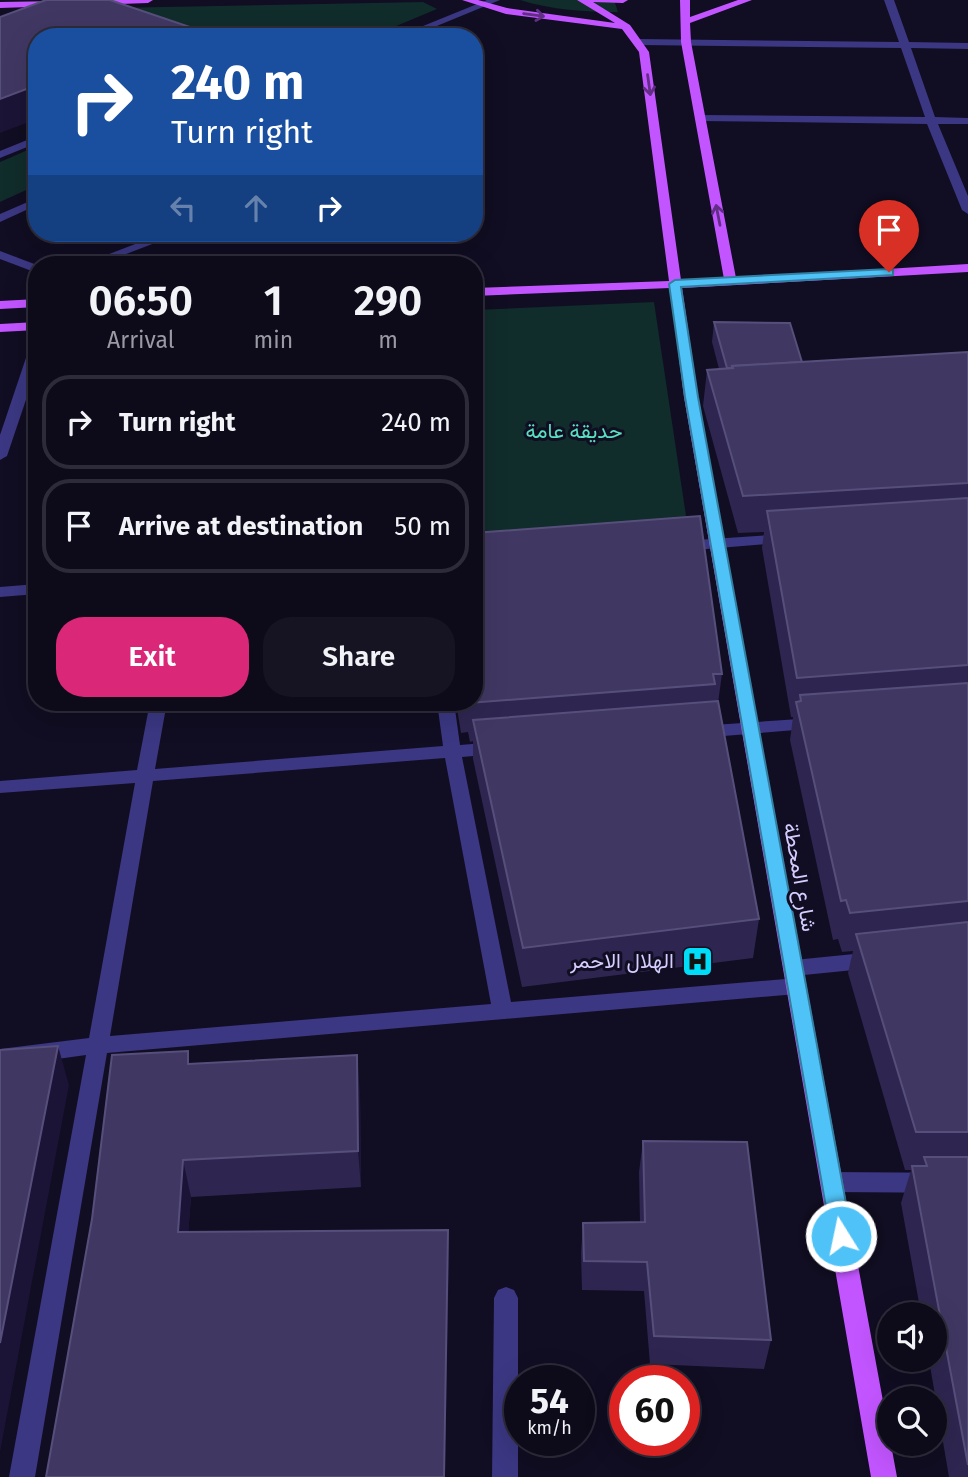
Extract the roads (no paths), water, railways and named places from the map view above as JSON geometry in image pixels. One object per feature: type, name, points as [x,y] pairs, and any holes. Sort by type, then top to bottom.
[{"type":"main road","points":[[92,1],[148,0]]},
{"type":"main road","points":[[467,0],[629,30]]},
{"type":"main road","points":[[582,0],[629,30],[640,42]]},
{"type":"main road","points":[[596,0],[622,0]]},
{"type":"main road","points":[[685,0],[686,42],[731,282]]},
{"type":"main road","points":[[685,22],[747,0]]},
{"type":"main road","points":[[0,5],[65,3]]},
{"type":"main road","name":"شارع المحطة","points":[[640,42],[645,52],[675,284],[698,397],[718,544],[884,1477]]},
{"type":"main road","points":[[483,292],[731,282],[968,268]]},
{"type":"main road","points":[[0,305],[28,303]]},
{"type":"main road","points":[[0,328],[28,326]]},
{"type":"street","points":[[423,28],[495,0]]},
{"type":"street","points":[[889,0],[931,120],[968,210]]},
{"type":"street","points":[[79,7],[92,1]]},
{"type":"street","points":[[640,42],[968,46]]},
{"type":"street","points":[[700,118],[968,121]]},
{"type":"street","points":[[0,155],[28,143]]},
{"type":"street","points":[[0,218],[28,205]]},
{"type":"street","points":[[111,256],[150,242]]},
{"type":"street","points":[[0,256],[28,267]]},
{"type":"street","points":[[0,456],[28,373]]},
{"type":"street","points":[[664,547],[801,538]]},
{"type":"street","points":[[0,592],[28,590]]},
{"type":"street","points":[[22,1477],[156,711]]},
{"type":"street","points":[[447,711],[452,751],[503,1011]]},
{"type":"street","points":[[684,734],[832,722]]},
{"type":"street","points":[[0,787],[511,747]]},
{"type":"street","points":[[0,1058],[98,1045],[503,1011],[796,977],[888,958]]},
{"type":"street","points":[[832,1182],[968,1183]]},
{"type":"street","points":[[505,1477],[506,1298]]},
{"type":"place","name":"الهلال الاحمر","points":[[697,961]]},
{"type":"park label","name":"حديقة عامة","points":[[574,431]]}]
